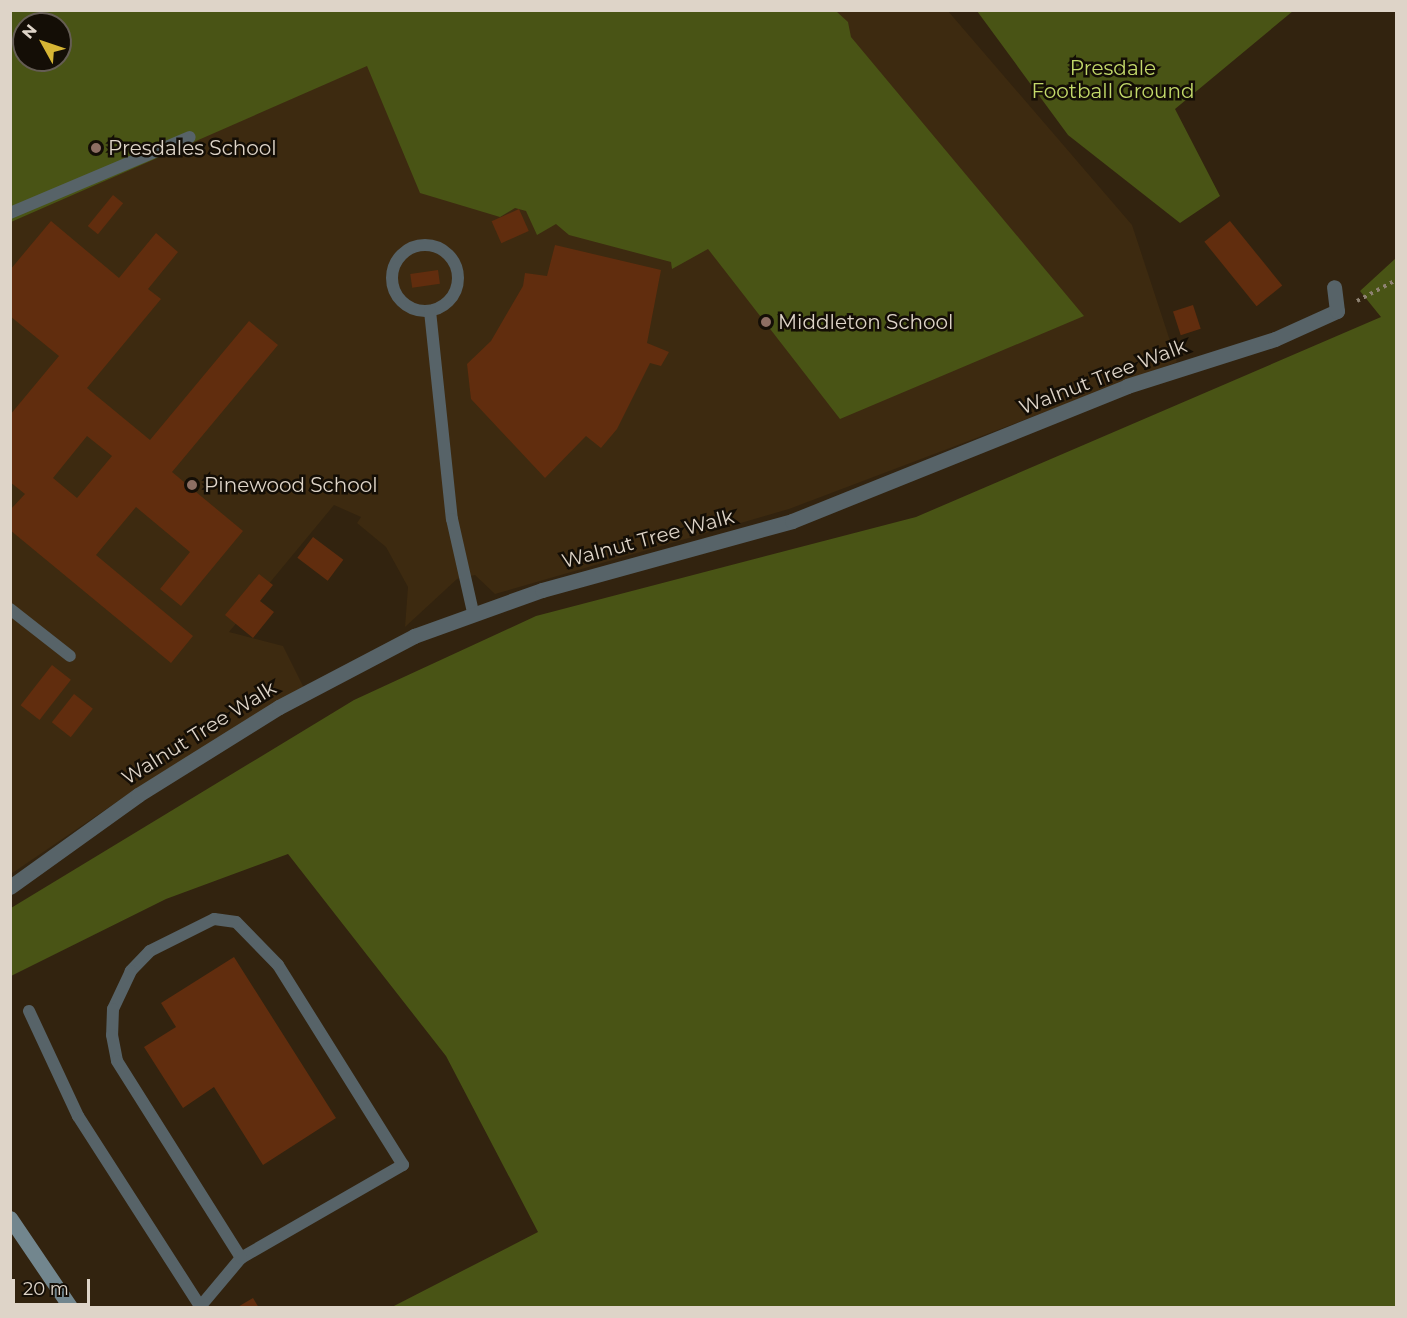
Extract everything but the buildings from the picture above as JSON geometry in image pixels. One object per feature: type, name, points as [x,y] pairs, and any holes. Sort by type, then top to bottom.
[{"type":"street","points":[[1334,287],[1337,311]]},
{"type":"street","name":"Walnut Tree Walk","points":[[10,887],[138,795],[279,707],[377,654],[473,612],[792,521],[1127,386],[1275,339],[1337,311]]},
{"type":"street","points":[[10,1218],[71,1308]]},
{"type":"lane","points":[[10,213],[190,137]]},
{"type":"lane","points":[[421,244],[452,257],[459,279],[451,300],[430,311],[408,306],[394,288],[400,255],[421,244]]},
{"type":"lane","points":[[430,311],[452,519],[473,612]]},
{"type":"lane","points":[[10,609],[70,656]]},
{"type":"lane","points":[[28,1011],[78,1116],[200,1307],[241,1258],[403,1165],[278,965],[237,922],[214,919],[150,951],[131,971],[113,1009],[112,1035],[117,1061],[241,1258]]},
{"type":"path","points":[[1337,311],[1396,280]]},
{"type":"shaded area","points":[[11,11],[948,11],[1132,225],[1177,362],[789,509],[495,594],[475,575],[457,579],[405,627],[408,587],[386,547],[357,523],[361,517],[334,505],[229,632],[283,646],[305,690],[124,797],[11,874]]},
{"type":"green space","points":[[11,11],[836,11],[848,22],[851,37],[1084,316],[840,419],[708,249],[672,269],[671,262],[569,235],[556,224],[537,235],[526,211],[515,208],[500,217],[420,193],[367,66],[11,222]]},
{"type":"green space","name":"Presdale Football Ground","points":[[977,11],[1293,11],[1175,109],[1220,196],[1180,223],[1068,135]]},
{"type":"green space","points":[[1396,258],[1396,1307],[392,1307],[538,1232],[446,1056],[288,854],[166,899],[11,976],[11,908],[354,700],[536,616],[916,517],[1381,317],[1360,291]]},
{"type":"place","name":"Presdales School","points":[[96,148]]},
{"type":"place","name":"Middleton School","points":[[766,322]]},
{"type":"place","name":"Pinewood School","points":[[192,485]]}]
